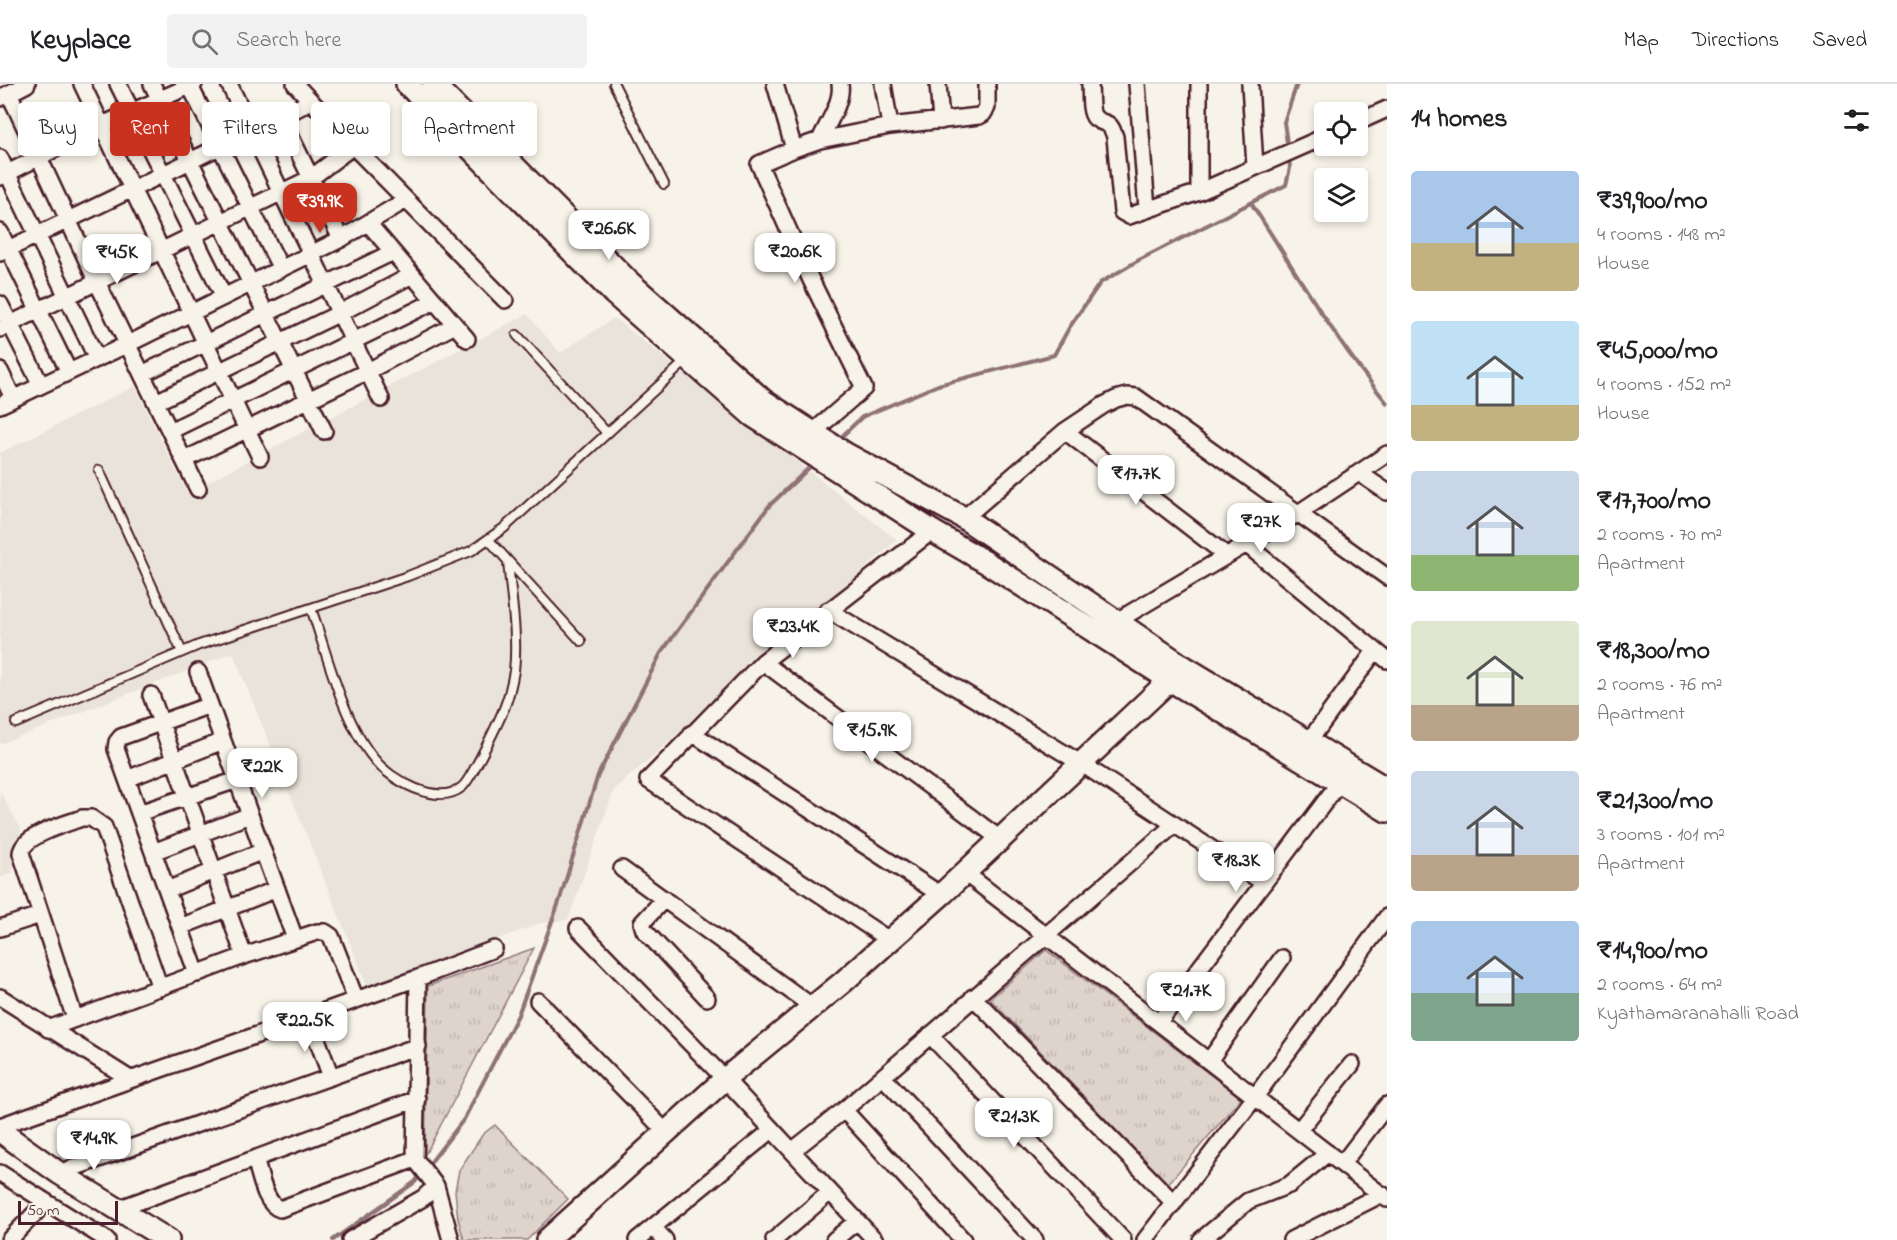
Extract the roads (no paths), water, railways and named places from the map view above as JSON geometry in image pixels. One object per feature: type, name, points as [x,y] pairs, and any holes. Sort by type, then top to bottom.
[{"type":"main road","points":[[407,84],[614,294],[764,401],[808,442],[841,462],[932,531],[1176,672],[1309,741],[1387,789]]},
{"type":"main road","points":[[433,84],[627,280],[694,353]]},
{"type":"main road","points":[[841,462],[964,518],[1115,622],[1176,672],[1339,783],[1387,811]]},
{"type":"main road","points":[[547,1240],[725,1079],[813,1007],[965,873],[1176,672]]},
{"type":"main road","points":[[0,1131],[59,1173],[168,1240]]},
{"type":"street","points":[[27,84],[5,95],[40,157],[97,282],[198,489]]},
{"type":"street","points":[[82,84],[260,457]]},
{"type":"street","points":[[118,84],[127,102]]},
{"type":"street","points":[[152,84],[324,431]]},
{"type":"street","points":[[228,84],[237,102]]},
{"type":"street","points":[[295,84],[310,100],[299,108]]},
{"type":"street","points":[[775,84],[794,148]]},
{"type":"street","points":[[819,140],[834,112],[841,89],[840,84]]},
{"type":"street","points":[[883,84],[890,126]]},
{"type":"street","points":[[938,84],[941,121]]},
{"type":"street","points":[[808,442],[864,388],[811,280],[759,164],[794,148],[819,140],[890,126],[983,114],[987,108],[987,84]]},
{"type":"street","points":[[1090,84],[1093,114],[1098,119],[1107,122],[1115,137],[1122,212],[1129,216],[1199,192],[1314,142]]},
{"type":"street","points":[[1137,84],[1147,209]]},
{"type":"street","points":[[1198,84],[1199,192]]},
{"type":"street","points":[[1250,84],[1255,167]]},
{"type":"street","points":[[152,102],[191,85],[202,108]]},
{"type":"street","points":[[1368,118],[1387,109]]},
{"type":"street","points":[[4,175],[110,121]]},
{"type":"street","points":[[4,251],[202,154]]},
{"type":"street","points":[[299,154],[341,239]]},
{"type":"street","points":[[154,156],[225,297]]},
{"type":"street","points":[[225,156],[281,269]]},
{"type":"street","points":[[263,156],[381,399]]},
{"type":"street","points":[[5,326],[311,178],[339,156]]},
{"type":"street","points":[[362,156],[505,300]]},
{"type":"street","points":[[0,158],[4,175],[37,234],[97,359]]},
{"type":"street","points":[[0,371],[7,401],[341,239],[406,200]]},
{"type":"street","points":[[368,223],[466,339]]},
{"type":"street","points":[[0,232],[4,251],[38,310],[69,372]]},
{"type":"street","points":[[142,374],[393,252]]},
{"type":"street","points":[[156,402],[340,314],[412,275]]},
{"type":"street","points":[[171,431],[435,301]]},
{"type":"street","points":[[0,304],[5,326],[41,386]]},
{"type":"street","points":[[184,460],[368,371],[455,325]]},
{"type":"street","points":[[964,518],[1065,431],[1110,402],[1127,396],[1136,398],[1387,577]]},
{"type":"street","points":[[1065,431],[1226,555]]},
{"type":"street","points":[[1115,622],[1297,514],[1387,454]]},
{"type":"street","points":[[1359,473],[1387,492]]},
{"type":"street","points":[[889,940],[648,780],[763,662],[932,531]]},
{"type":"street","points":[[1246,544],[1381,656],[1309,741]]},
{"type":"street","points":[[828,610],[1082,764],[1264,884]]},
{"type":"street","points":[[763,662],[1000,839]]},
{"type":"street","points":[[198,672],[295,939]]},
{"type":"street","points":[[151,695],[244,956]]},
{"type":"street","points":[[197,974],[116,749],[121,737],[210,705]]},
{"type":"street","points":[[692,733],[940,895]]},
{"type":"street","points":[[127,779],[223,741]]},
{"type":"street","points":[[139,813],[237,780]]},
{"type":"street","points":[[1159,1022],[1339,783]]},
{"type":"street","points":[[153,852],[250,815]]},
{"type":"street","points":[[75,1019],[21,853],[22,848],[30,839],[82,818],[97,820],[104,827],[160,988]]},
{"type":"street","points":[[792,1151],[844,1110],[1045,934],[1174,825]]},
{"type":"street","points":[[167,890],[263,851]]},
{"type":"street","points":[[622,869],[813,1007]]},
{"type":"street","points":[[965,873],[1384,1196],[1291,1240]]},
{"type":"street","points":[[180,927],[277,889]]},
{"type":"street","points":[[664,899],[642,922],[644,930],[707,998]]},
{"type":"street","points":[[0,928],[40,915]]},
{"type":"street","points":[[1145,1240],[1255,1097],[1387,918]]},
{"type":"street","points":[[578,928],[725,1079],[875,1240]]},
{"type":"street","points":[[48,1029],[244,956],[317,932],[325,932],[331,936],[356,1000]]},
{"type":"street","points":[[0,1125],[309,1017],[494,949]]},
{"type":"street","points":[[1209,1061],[1282,958]]},
{"type":"street","points":[[418,978],[417,1099],[421,1166],[436,1186],[451,1240]]},
{"type":"street","points":[[0,997],[130,1079]]},
{"type":"street","points":[[973,997],[1174,1203]]},
{"type":"street","points":[[538,1002],[667,1133]]},
{"type":"street","points":[[309,1017],[331,1077]]},
{"type":"street","points":[[930,1035],[1123,1240]]},
{"type":"street","points":[[59,1173],[418,1046]]},
{"type":"street","points":[[1299,1131],[1352,1064]]},
{"type":"street","points":[[882,1077],[1035,1240]]},
{"type":"street","points":[[118,1209],[417,1099]]},
{"type":"street","points":[[1342,1164],[1387,1105]]},
{"type":"street","points":[[844,1110],[963,1240]]},
{"type":"street","points":[[637,1240],[772,1130]]},
{"type":"street","points":[[1201,1240],[1248,1201],[1289,1185],[1328,1153]]},
{"type":"street","points":[[255,1159],[269,1200],[280,1209],[421,1166]]},
{"type":"street","points":[[0,1173],[107,1240]]},
{"type":"street","points":[[350,1240],[423,1198],[436,1186]]},
{"type":"street","points":[[774,1240],[830,1192]]},
{"type":"street","points":[[9,1240],[46,1202]]},
{"type":"street","points":[[834,1240],[857,1221]]},
{"type":"street","points":[[653,1227],[665,1240]]},
{"type":"lane","points":[[614,84],[664,184]]},
{"type":"lane","points":[[517,335],[608,433]]},
{"type":"lane","points":[[16,723],[182,652],[408,576],[471,551],[504,528],[694,353]]},
{"type":"lane","points":[[99,470],[182,652]]},
{"type":"lane","points":[[489,540],[581,641]]},
{"type":"lane","points":[[311,608],[345,705],[362,742],[374,760],[391,776],[407,786],[424,791],[454,792],[467,783],[506,705],[514,671],[508,561]]},
{"type":"waterway","points":[[1288,150],[1284,122],[1297,84]]},
{"type":"waterway","points":[[838,440],[862,417],[938,385],[1054,355],[1069,328],[1100,283],[1139,260],[1286,185],[1290,168],[1289,157]]},
{"type":"waterway","points":[[1251,203],[1333,331],[1387,403]]},
{"type":"waterway","points":[[427,1167],[464,1119],[518,1015],[559,902],[598,775],[661,653],[769,506],[813,464]]},
{"type":"waterway","points":[[333,1240],[415,1182],[422,1173]]}]
